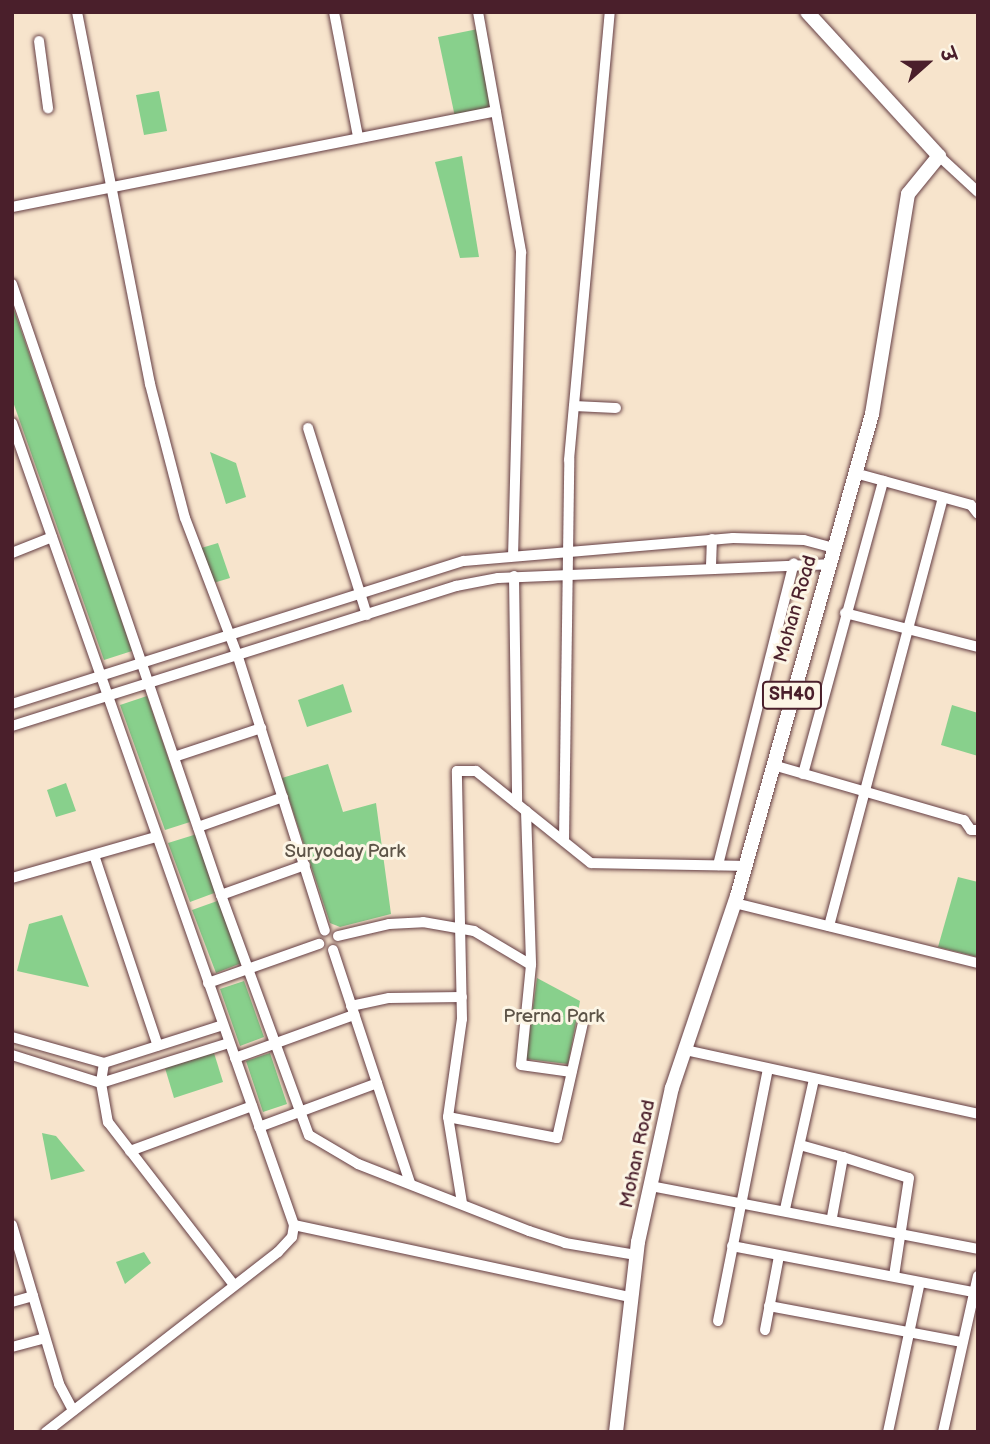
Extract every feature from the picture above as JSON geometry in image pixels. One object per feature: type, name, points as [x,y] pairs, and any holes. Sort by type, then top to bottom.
[{"type":"main road","points":[[807,12],[939,156]]},
{"type":"main road","name":"Mohan Road","points":[[616,1432],[636,1255],[650,1186],[685,1050],[735,903],[872,414],[908,194],[939,156]]},
{"type":"street","points":[[76,12],[150,384],[181,504],[228,637],[238,657],[305,865],[325,930],[319,944]]},
{"type":"street","points":[[334,12],[358,137]]},
{"type":"street","points":[[478,12],[521,252],[513,555]]},
{"type":"street","points":[[564,841],[568,551],[574,406],[610,12]]},
{"type":"street","points":[[39,41],[48,108]]},
{"type":"street","points":[[12,207],[496,111]]},
{"type":"street","points":[[939,156],[978,192]]},
{"type":"street","points":[[12,284],[221,895],[309,1135],[325,1149],[565,1243],[636,1255]]},
{"type":"street","points":[[574,406],[616,408]]},
{"type":"street","points":[[12,423],[294,1225],[292,1237],[278,1252],[233,1284],[46,1432]]},
{"type":"street","points":[[308,428],[367,615]]},
{"type":"street","points":[[855,473],[971,505],[978,514]]},
{"type":"street","points":[[803,774],[883,481]]},
{"type":"street","points":[[829,926],[943,498]]},
{"type":"street","points":[[12,553],[52,537]]},
{"type":"street","points":[[711,566],[712,539]]},
{"type":"street","points":[[12,704],[464,561],[712,539],[804,540],[833,548]]},
{"type":"street","points":[[718,865],[794,563]]},
{"type":"street","points":[[12,726],[238,657],[456,586],[514,576],[568,572],[829,564]]},
{"type":"street","points":[[514,576],[522,808],[531,965],[521,1065],[572,1073]]},
{"type":"street","points":[[845,613],[978,647]]},
{"type":"street","points":[[174,757],[261,728]]},
{"type":"street","points":[[773,765],[964,820],[971,831],[978,830]]},
{"type":"street","points":[[462,1203],[448,1117],[462,997],[463,929],[457,771],[476,771],[591,863],[745,866]]},
{"type":"street","points":[[198,827],[283,797]]},
{"type":"street","points":[[12,878],[156,837]]},
{"type":"street","points":[[94,855],[158,1045]]},
{"type":"street","points":[[221,895],[305,865]]},
{"type":"street","points":[[735,903],[978,963]]},
{"type":"street","points":[[325,930],[338,936],[389,924],[423,922],[474,931],[531,965]]},
{"type":"street","points":[[338,936],[333,950],[410,1183]]},
{"type":"street","points":[[208,983],[319,944],[333,950]]},
{"type":"street","points":[[235,1058],[389,998],[462,997]]},
{"type":"street","points":[[448,1117],[557,1138],[583,1023]]},
{"type":"street","points":[[12,1037],[104,1063],[222,1024]]},
{"type":"street","points":[[12,1055],[101,1083],[229,1043]]},
{"type":"street","points":[[685,1050],[978,1114]]},
{"type":"street","points":[[104,1063],[101,1083],[108,1122],[233,1284]]},
{"type":"street","points":[[718,1321],[768,1069]]},
{"type":"street","points":[[785,1209],[814,1079]]},
{"type":"street","points":[[259,1126],[377,1083]]},
{"type":"street","points":[[130,1151],[251,1106]]},
{"type":"street","points":[[800,1145],[909,1178],[894,1276]]},
{"type":"street","points":[[832,1217],[843,1157]]},
{"type":"street","points":[[650,1186],[832,1217],[978,1249]]},
{"type":"street","points":[[12,1225],[59,1384],[73,1410]]},
{"type":"street","points":[[294,1225],[631,1297]]},
{"type":"street","points":[[732,1246],[976,1293]]},
{"type":"street","points":[[765,1330],[779,1256]]},
{"type":"street","points":[[943,1432],[961,1342],[976,1293],[978,1276]]},
{"type":"street","points":[[888,1432],[920,1282]]},
{"type":"street","points":[[12,1301],[33,1296]]},
{"type":"street","points":[[769,1306],[961,1342]]},
{"type":"street","points":[[12,1347],[45,1338]]},
{"type":"green space","points":[[478,29],[493,109],[455,117],[438,37]]},
{"type":"green space","points":[[159,91],[167,131],[144,135],[136,95]]},
{"type":"green space","points":[[462,156],[479,257],[460,258],[435,162]]},
{"type":"green space","points":[[12,304],[132,651],[104,660],[12,399]]},
{"type":"green space","points":[[210,452],[236,463],[246,497],[226,504]]},
{"type":"green space","points":[[218,543],[230,578],[210,584],[198,549]]},
{"type":"green space","points":[[343,684],[352,712],[307,727],[298,700]]},
{"type":"green space","points":[[147,696],[190,822],[165,830],[120,705]]},
{"type":"green space","points":[[952,705],[978,713],[978,756],[941,745]]},
{"type":"green space","name":"Suryoday Park","points":[[328,764],[343,812],[376,803],[391,914],[340,927],[330,923],[282,778]]},
{"type":"green space","points":[[66,783],[76,811],[56,817],[47,790]]},
{"type":"green space","points":[[197,834],[217,892],[190,902],[168,843]]},
{"type":"green space","points":[[958,877],[978,882],[978,957],[938,947]]},
{"type":"green space","points":[[220,900],[244,962],[216,973],[192,910]]},
{"type":"green space","points":[[62,915],[89,987],[17,971],[29,924]]},
{"type":"green space","name":"Prerna Park","points":[[537,978],[580,1001],[568,1064],[526,1059]]},
{"type":"green space","points":[[244,981],[264,1037],[240,1046],[220,989]]},
{"type":"green space","points":[[214,1053],[223,1082],[174,1098],[165,1068]]},
{"type":"green space","points":[[270,1053],[287,1104],[263,1112],[246,1061]]},
{"type":"green space","points":[[42,1133],[56,1136],[85,1171],[51,1180]]},
{"type":"green space","points":[[144,1252],[151,1263],[125,1284],[116,1262]]}]
